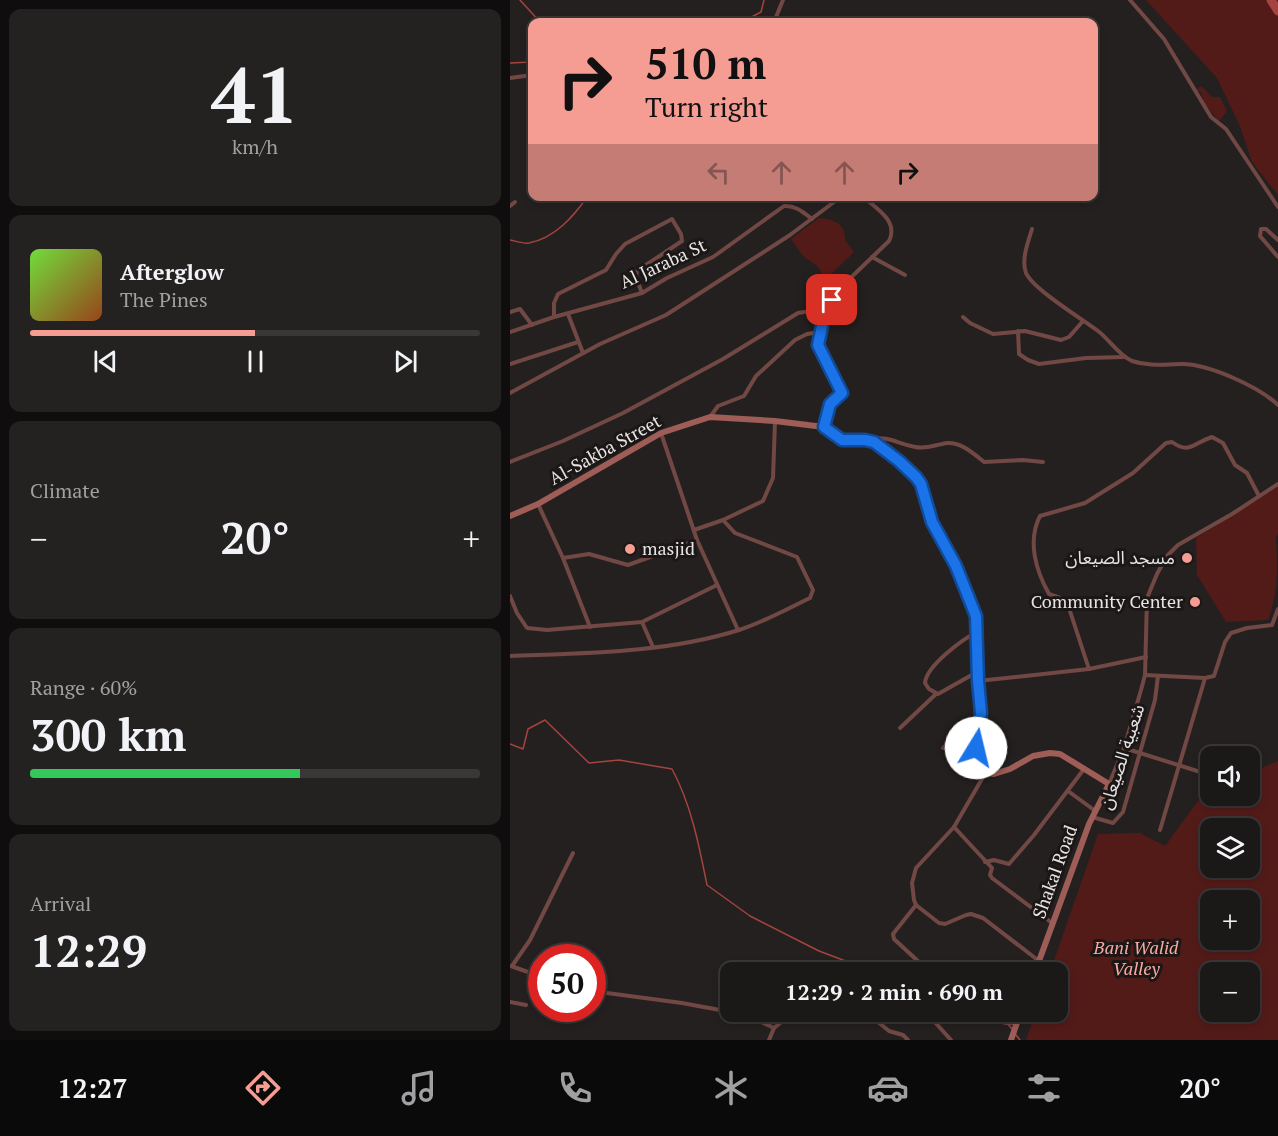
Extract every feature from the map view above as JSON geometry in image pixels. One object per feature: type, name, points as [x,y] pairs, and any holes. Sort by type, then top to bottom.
[{"type":"main road","name":"Al-Sakba Street","points":[[510,516],[538,504],[661,432],[710,417],[824,427],[842,440],[865,440]]},
{"type":"main road","points":[[865,440],[874,442],[899,461],[921,484],[932,522],[956,566],[976,616],[977,672],[981,713],[976,758],[986,772],[994,774],[1001,773],[1033,756],[1060,754],[1109,784]]},
{"type":"main road","name":"Shakal Road","points":[[1039,961],[1093,813],[1109,784]]},
{"type":"main road","points":[[1011,1040],[1017,1023]]},
{"type":"street","points":[[776,18],[783,0]]},
{"type":"street","points":[[1130,0],[1164,39],[1210,117],[1226,129],[1278,207]]},
{"type":"street","points":[[510,78],[528,76]]},
{"type":"street","points":[[510,393],[583,353],[666,315],[790,235],[835,201]]},
{"type":"street","points":[[824,427],[830,404],[842,393],[818,345],[825,312],[840,288],[890,241],[893,229],[885,216],[868,201]]},
{"type":"street","points":[[510,206],[515,202]]},
{"type":"street","name":"Al Jaraba St","points":[[510,332],[554,317],[642,293],[667,278],[713,257],[783,206],[790,205],[798,208],[812,219]]},
{"type":"street","points":[[554,317],[558,294],[606,270],[625,244],[672,219],[681,234],[682,241],[637,271],[636,277],[642,293]]},
{"type":"street","points":[[1032,229],[1024,265],[1028,277],[1098,331],[1125,357]]},
{"type":"street","points":[[1278,240],[1266,229],[1261,230],[1260,236],[1278,257]]},
{"type":"street","points":[[872,257],[905,275]]},
{"type":"street","points":[[510,312],[520,309],[532,325]]},
{"type":"street","points":[[510,462],[624,413],[723,359],[798,313],[817,310],[825,312]]},
{"type":"street","points":[[568,314],[583,353]]},
{"type":"street","points":[[963,317],[993,334],[1018,331],[1035,332],[1061,340],[1072,334],[1083,321]]},
{"type":"street","points":[[1018,331],[1019,354],[1039,364],[1086,358],[1125,357],[1144,364],[1161,366],[1196,365],[1251,386],[1278,405]]},
{"type":"street","points":[[710,417],[718,406],[744,396],[756,376],[795,340],[807,334],[820,332]]},
{"type":"street","points":[[510,364],[578,342]]},
{"type":"street","points":[[694,530],[758,505],[766,495],[773,478],[775,421]]},
{"type":"street","points":[[661,432],[697,540],[738,630]]},
{"type":"street","points":[[865,440],[884,437],[912,447],[926,449],[952,443],[969,450],[984,462],[1023,460],[1043,462]]},
{"type":"street","points":[[1089,669],[1067,602],[1063,598],[1049,594],[1037,565],[1033,536],[1040,516],[1085,503],[1133,473],[1166,443],[1172,442],[1186,449],[1212,437],[1222,443],[1235,465],[1250,477],[1259,496]]},
{"type":"street","points":[[1109,784],[1124,748],[1145,675],[1147,598],[1167,556],[1178,545],[1278,484]]},
{"type":"street","points":[[538,504],[563,558],[590,627]]},
{"type":"street","points":[[510,656],[609,651],[692,642],[764,621],[810,598],[813,590],[797,557],[735,533],[723,520]]},
{"type":"street","points":[[563,558],[589,554],[628,565],[697,540]]},
{"type":"street","points":[[510,596],[526,628],[547,630],[642,622],[717,585]]},
{"type":"street","points":[[1145,675],[1211,677],[1216,673],[1225,642],[1231,633],[1247,628],[1272,625],[1278,609]]},
{"type":"street","points":[[642,622],[653,647]]},
{"type":"street","points":[[936,694],[926,686],[926,674],[959,642],[978,632]]},
{"type":"street","points":[[978,681],[1089,669],[1146,657]]},
{"type":"street","points":[[900,728],[936,694],[942,693],[977,672]]},
{"type":"street","name":"شعبية الصيعان","points":[[1093,813],[1111,823],[1123,812],[1155,700],[1158,676]]},
{"type":"street","points":[[1160,830],[1205,678]]},
{"type":"street","points":[[943,748],[981,713]]},
{"type":"street","points":[[1124,748],[1200,772]]},
{"type":"street","points":[[985,862],[994,860],[1009,864],[1084,768]]},
{"type":"street","points":[[986,772],[954,826],[916,868],[912,891],[916,905],[939,923],[945,924],[971,914],[983,918],[1039,961]]},
{"type":"street","points":[[1068,791],[1093,813]]},
{"type":"street","points":[[954,826],[992,868],[990,874],[992,878],[1052,923]]},
{"type":"street","points":[[528,972],[511,966],[530,940],[573,853]]},
{"type":"street","points":[[916,905],[893,934],[894,939],[919,962]]},
{"type":"street","points":[[606,993],[747,1015],[774,1028]]},
{"type":"street","points":[[510,1002],[526,1005]]},
{"type":"street","points":[[769,1040],[774,1028],[781,1022]]},
{"type":"street","points":[[878,1022],[889,1031],[903,1035],[908,1040]]},
{"type":"street","points":[[935,1022],[951,1040]]},
{"type":"street","points":[[1002,1022],[1017,1023]]},
{"type":"green space","points":[[1146,0],[1278,0],[1278,195],[1252,162],[1240,126],[1217,78]]},
{"type":"green space","points":[[1201,86],[1212,97],[1220,97],[1227,111],[1219,121],[1204,103],[1201,92],[1198,92],[1197,89]]},
{"type":"green space","points":[[819,218],[838,223],[843,230],[845,240],[854,252],[826,279],[817,266],[803,256],[791,239]]},
{"type":"green space","points":[[1278,487],[1277,580],[1268,620],[1226,622],[1197,575],[1196,538]]},
{"type":"green space","name":"Bani Walid Valley","points":[[1278,761],[1278,1040],[1026,1040],[1032,1022],[1068,1022],[1068,962],[1053,962],[1098,834],[1140,833],[1165,846],[1200,798],[1200,806],[1260,806],[1260,769]]},
{"type":"waterway","points":[[520,0],[536,18]]},
{"type":"waterway","points":[[750,18],[761,12],[764,0]]},
{"type":"waterway","name":"Bani Walid Valley","points":[[1271,0],[1278,11]]},
{"type":"waterway","points":[[510,63],[528,62]]},
{"type":"waterway","points":[[510,240],[529,243],[547,236],[563,226],[584,201]]},
{"type":"waterway","points":[[510,744],[523,749],[528,729],[545,720],[589,763],[619,760],[672,769],[689,811],[707,885],[750,916],[819,951],[848,962]]},
{"type":"waterway","points":[[1006,1022],[1012,1029]]},
{"type":"waterway","points":[[1016,1035],[1020,1040]]},
{"type":"place","name":"masjid","points":[[630,549]]},
{"type":"place","name":"مسجد الصيعان","points":[[1187,558]]},
{"type":"place","name":"Community Center","points":[[1195,602]]},
{"type":"route","points":[[832,300],[825,312],[818,345],[842,393],[830,404],[824,427],[842,440],[874,442],[899,461],[921,484],[932,522],[956,566],[976,616],[977,672],[981,713],[976,748]]}]
